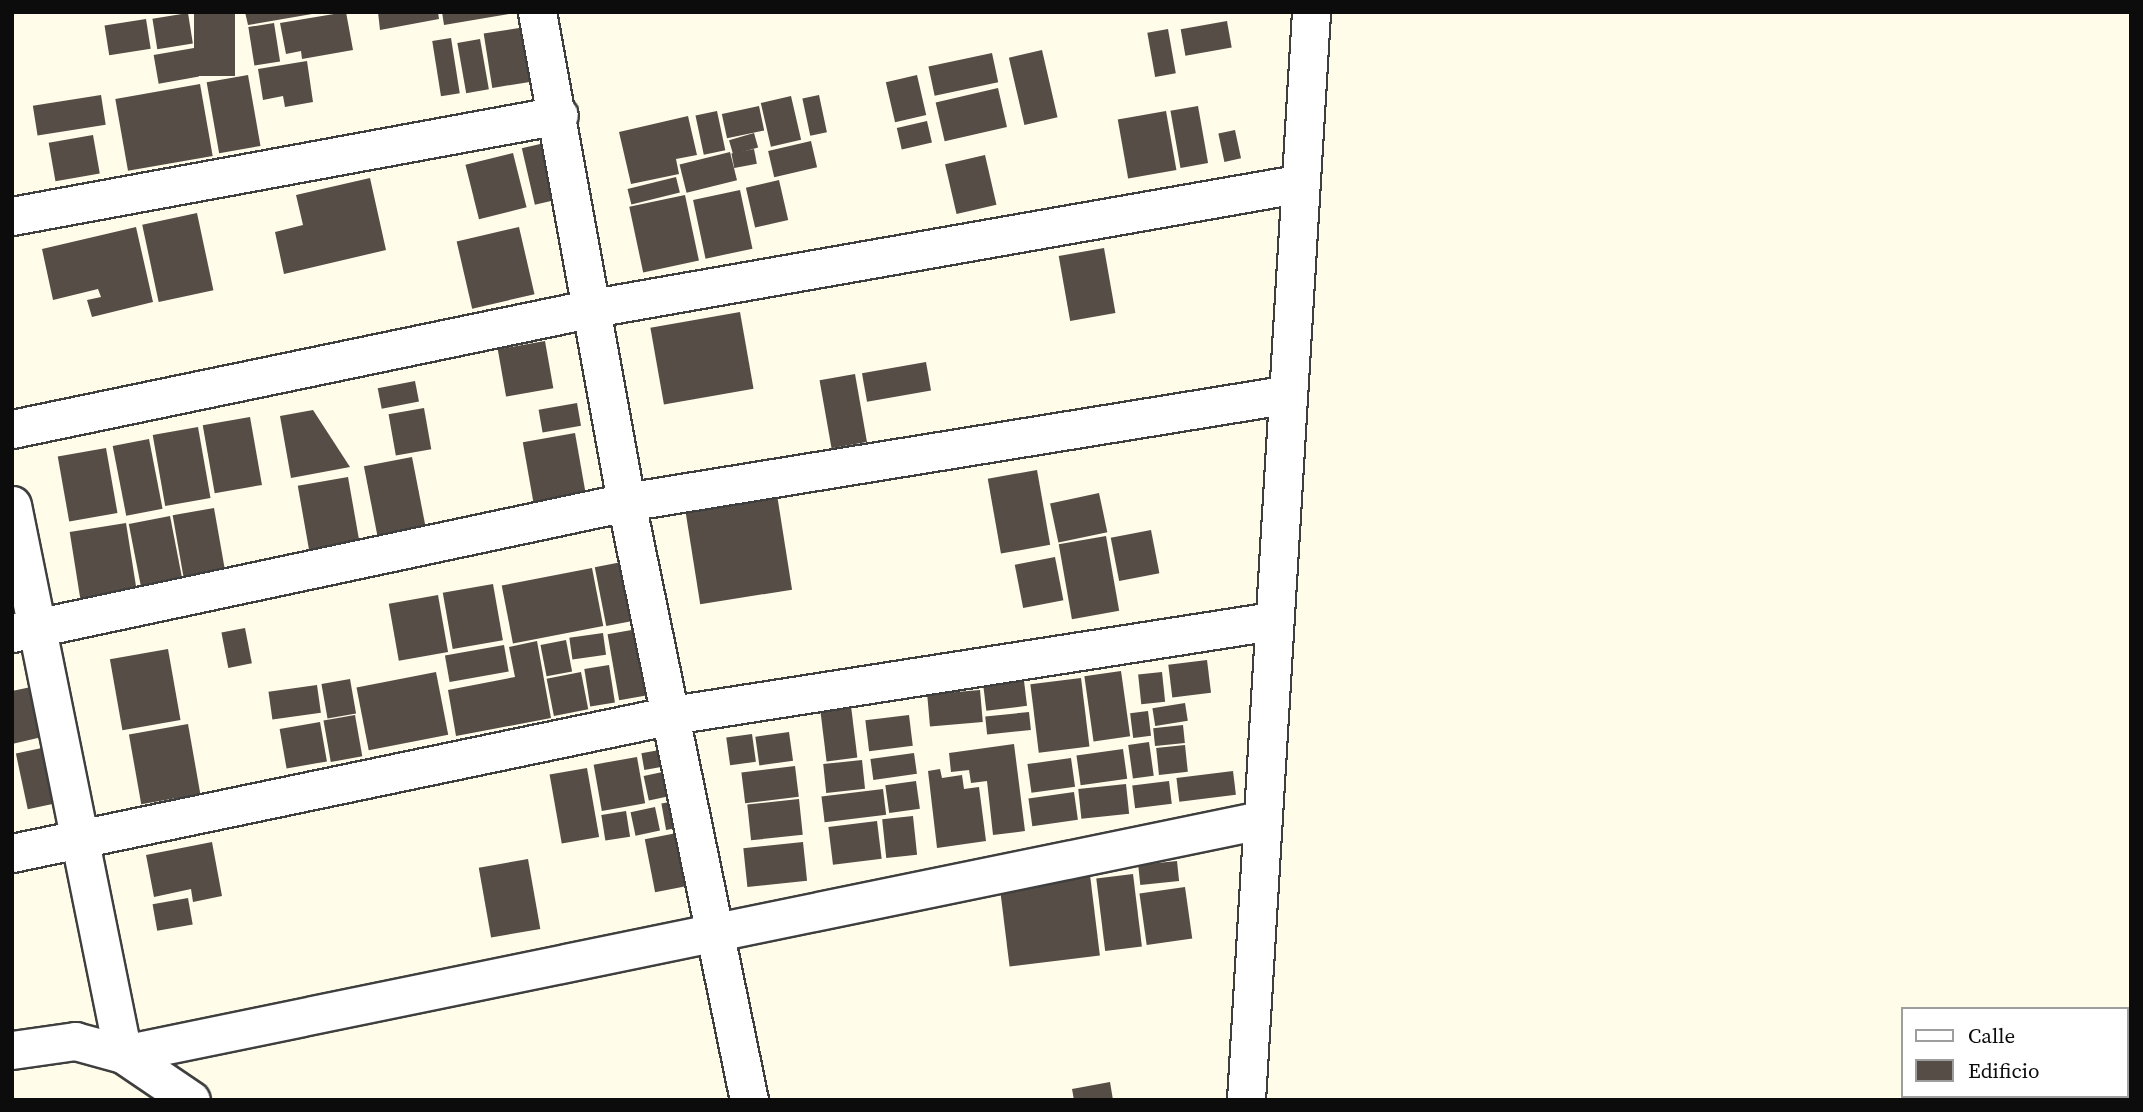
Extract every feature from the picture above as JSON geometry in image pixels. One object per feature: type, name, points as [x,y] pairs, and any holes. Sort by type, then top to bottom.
[{"type":"street","points":[[537,12],[559,115],[626,502],[672,715],[749,1100]]},
{"type":"street","points":[[1246,1100],[1284,395],[1311,12]]},
{"type":"street","points":[[12,216],[559,115]]},
{"type":"street","points":[[12,429],[593,309],[1297,184]]},
{"type":"street","points":[[26,631],[626,502],[1284,395]]},
{"type":"street","points":[[12,505],[26,631],[79,841],[123,1054]]},
{"type":"street","points":[[12,853],[672,715],[1272,621]]},
{"type":"street","points":[[123,1054],[1261,820]]},
{"type":"street","points":[[12,1050],[75,1041],[123,1054],[191,1100]]},
{"type":"building","points":[[194,12],[235,12],[235,76],[194,76]]},
{"type":"building","points":[[245,12],[312,12],[312,14],[248,25]]},
{"type":"building","points":[[346,12],[353,50],[302,59],[301,51],[286,54],[280,23]]},
{"type":"building","points":[[378,12],[438,12],[439,19],[380,30]]},
{"type":"building","points":[[442,12],[509,12],[509,14],[444,25]]},
{"type":"building","points":[[188,13],[193,44],[157,49],[152,19]]},
{"type":"building","points":[[146,19],[151,49],[109,55],[105,26]]},
{"type":"building","points":[[1227,21],[1232,48],[1185,56],[1181,29]]},
{"type":"building","points":[[274,23],[280,62],[254,66],[248,27]]},
{"type":"building","points":[[538,25],[547,79],[492,88],[484,34]]},
{"type":"building","points":[[1168,29],[1176,73],[1155,77],[1147,33]]},
{"type":"building","points":[[451,38],[460,93],[441,96],[432,41]]},
{"type":"building","points":[[480,39],[489,89],[466,93],[457,43]]},
{"type":"building","points":[[194,48],[199,77],[159,84],[154,55]]},
{"type":"building","points":[[1042,50],[1058,117],[1024,125],[1009,58]]},
{"type":"building","points":[[992,53],[998,82],[935,96],[928,67]]},
{"type":"building","points":[[307,61],[313,102],[285,107],[283,96],[263,100],[258,69]]},
{"type":"building","points":[[248,75],[261,146],[219,153],[207,82]]},
{"type":"building","points":[[917,75],[926,115],[895,122],[886,82]]},
{"type":"building","points":[[200,84],[213,156],[128,171],[115,99]]},
{"type":"building","points":[[998,88],[1007,127],[945,141],[936,102]]},
{"type":"building","points":[[101,95],[106,125],[38,135],[33,106]]},
{"type":"building","points":[[819,95],[827,132],[810,136],[802,99]]},
{"type":"building","points":[[791,96],[801,140],[771,147],[761,103]]},
{"type":"building","points":[[759,106],[764,130],[727,138],[722,114]]},
{"type":"building","points":[[1198,106],[1208,163],[1180,168],[1170,111]]},
{"type":"building","points":[[717,111],[725,150],[704,155],[695,116]]},
{"type":"building","points":[[1166,111],[1176,170],[1128,179],[1118,120]]},
{"type":"building","points":[[688,116],[697,155],[676,159],[679,174],[631,184],[619,132]]},
{"type":"building","points":[[927,121],[932,142],[902,149],[897,128]]},
{"type":"building","points":[[1235,130],[1241,158],[1224,162],[1218,134]]},
{"type":"building","points":[[754,133],[758,147],[733,155],[729,140]]},
{"type":"building","points":[[93,135],[100,173],[55,181],[49,143]]},
{"type":"building","points":[[553,141],[566,198],[535,205],[522,148]]},
{"type":"building","points":[[811,141],[817,167],[774,177],[768,151]]},
{"type":"building","points":[[754,149],[757,164],[734,168],[731,153]]},
{"type":"building","points":[[730,152],[737,180],[687,193],[680,165]]},
{"type":"building","points":[[513,153],[527,207],[479,219],[465,165]]},
{"type":"building","points":[[985,155],[996,205],[957,214],[945,164]]},
{"type":"building","points":[[676,177],[680,193],[631,205],[627,189]]},
{"type":"building","points":[[370,178],[386,250],[284,274],[275,232],[303,225],[296,195]]},
{"type":"building","points":[[779,180],[788,220],[755,228],[746,188]]},
{"type":"building","points":[[740,190],[752,249],[706,259],[693,200]]},
{"type":"building","points":[[685,195],[699,261],[643,272],[629,207]]},
{"type":"building","points":[[197,213],[213,290],[159,302],[142,225]]},
{"type":"building","points":[[136,227],[153,302],[92,317],[87,300],[101,297],[98,289],[53,300],[42,249]]},
{"type":"building","points":[[519,227],[535,294],[472,309],[457,241]]},
{"type":"building","points":[[1104,248],[1115,313],[1070,321],[1059,256]]},
{"type":"building","points":[[740,312],[754,389],[664,405],[650,328]]},
{"type":"building","points":[[545,341],[553,388],[506,397],[498,349]]},
{"type":"building","points":[[926,362],[931,391],[867,402],[862,373]]},
{"type":"building","points":[[855,374],[867,442],[832,448],[820,380]]},
{"type":"building","points":[[415,381],[419,402],[382,409],[378,388]]},
{"type":"building","points":[[577,403],[581,426],[543,432],[539,410]]},
{"type":"building","points":[[424,408],[431,449],[396,456],[389,414]]},
{"type":"building","points":[[313,410],[350,467],[291,478],[280,416]]},
{"type":"building","points":[[250,417],[262,485],[215,493],[203,425]]},
{"type":"building","points":[[198,427],[211,498],[165,506],[153,435]]},
{"type":"building","points":[[575,433],[586,496],[534,505],[523,442]]},
{"type":"building","points":[[149,439],[163,509],[126,516],[113,446]]},
{"type":"building","points":[[106,448],[117,513],[69,522],[58,457]]},
{"type":"building","points":[[412,457],[426,529],[378,538],[364,466]]},
{"type":"building","points":[[1037,470],[1050,545],[1001,554],[988,479]]},
{"type":"building","points":[[348,477],[361,550],[311,559],[298,486]]},
{"type":"building","points":[[775,482],[792,590],[700,604],[683,497]]},
{"type":"building","points":[[1099,493],[1107,532],[1058,543],[1050,503]]},
{"type":"building","points":[[214,508],[225,572],[184,579],[173,515]]},
{"type":"building","points":[[170,516],[182,580],[141,588],[129,524]]},
{"type":"building","points":[[126,523],[136,589],[80,598],[70,532]]},
{"type":"building","points":[[1151,530],[1159,573],[1119,581],[1111,538]]},
{"type":"building","points":[[1106,536],[1119,611],[1072,619],[1059,544]]},
{"type":"building","points":[[1055,557],[1063,600],[1023,608],[1015,565]]},
{"type":"building","points":[[637,559],[648,618],[606,626],[595,567]]},
{"type":"building","points":[[592,568],[603,626],[513,643],[502,586]]},
{"type":"building","points":[[493,584],[503,640],[453,649],[443,593]]},
{"type":"building","points":[[438,595],[448,652],[399,661],[389,604]]},
{"type":"building","points":[[245,628],[252,663],[228,668],[221,633]]},
{"type":"building","points":[[643,628],[655,694],[619,700],[608,634]]},
{"type":"building","points":[[603,633],[606,655],[572,660],[569,638]]},
{"type":"building","points":[[566,640],[572,671],[547,676],[540,645]]},
{"type":"building","points":[[537,641],[551,718],[456,736],[448,690],[515,677],[509,647]]},
{"type":"building","points":[[504,645],[509,672],[450,682],[445,655]]},
{"type":"building","points":[[168,649],[181,720],[122,730],[110,659]]},
{"type":"building","points":[[1207,660],[1211,693],[1172,698],[1168,665]]},
{"type":"building","points":[[609,665],[615,703],[590,706],[584,669]]},
{"type":"building","points":[[1121,671],[1130,736],[1094,742],[1084,676]]},
{"type":"building","points":[[436,672],[448,735],[369,750],[356,687]]},
{"type":"building","points":[[581,672],[588,709],[554,716],[547,679]]},
{"type":"building","points":[[1162,672],[1165,702],[1141,704],[1138,675]]},
{"type":"building","points":[[1081,678],[1089,746],[1039,753],[1030,684]]},
{"type":"building","points":[[350,679],[356,713],[328,719],[321,684]]},
{"type":"building","points":[[1024,681],[1027,706],[986,711],[983,686]]},
{"type":"building","points":[[317,685],[321,713],[272,720],[268,692]]},
{"type":"building","points":[[31,687],[42,737],[12,744],[12,691]]},
{"type":"building","points":[[980,690],[983,722],[930,726],[927,695]]},
{"type":"building","points":[[1185,703],[1188,721],[1155,726],[1152,708]]},
{"type":"building","points":[[851,706],[857,758],[827,761],[820,710]]},
{"type":"building","points":[[1148,711],[1151,736],[1133,738],[1130,713]]},
{"type":"building","points":[[1029,712],[1031,730],[987,735],[985,717]]},
{"type":"building","points":[[355,715],[362,756],[331,762],[323,721]]},
{"type":"building","points":[[909,715],[913,746],[869,751],[865,720]]},
{"type":"building","points":[[320,722],[327,761],[287,769],[280,729]]},
{"type":"building","points":[[188,724],[200,794],[141,804],[129,734]]},
{"type":"building","points":[[1183,725],[1185,743],[1155,746],[1153,728]]},
{"type":"building","points":[[789,732],[793,761],[759,765],[755,737]]},
{"type":"building","points":[[752,734],[756,762],[730,765],[726,738]]},
{"type":"building","points":[[1149,742],[1154,776],[1133,779],[1128,745]]},
{"type":"building","points":[[1014,744],[1025,831],[993,835],[987,781],[971,783],[969,770],[951,772],[949,753]]},
{"type":"building","points":[[56,745],[68,801],[28,809],[16,754]]},
{"type":"building","points":[[1185,745],[1188,772],[1159,775],[1156,748]]},
{"type":"building","points":[[665,749],[668,766],[644,770],[641,753]]},
{"type":"building","points":[[1123,749],[1127,779],[1081,785],[1076,756]]},
{"type":"building","points":[[914,753],[917,774],[873,780],[870,759]]},
{"type":"building","points":[[637,757],[645,803],[602,811],[594,765]]},
{"type":"building","points":[[1071,758],[1075,787],[1031,793],[1027,764]]},
{"type":"building","points":[[862,760],[865,789],[826,793],[823,764]]},
{"type":"building","points":[[795,766],[799,797],[745,803],[741,773]]},
{"type":"building","points":[[587,768],[599,837],[562,844],[550,775]]},
{"type":"building","points":[[940,769],[942,778],[962,775],[964,789],[979,787],[986,841],[937,848],[928,771]]},
{"type":"building","points":[[672,770],[677,794],[649,800],[644,776]]},
{"type":"building","points":[[1233,771],[1236,795],[1179,802],[1176,778]]},
{"type":"building","points":[[916,781],[920,809],[889,813],[885,785]]},
{"type":"building","points":[[1169,781],[1172,804],[1135,808],[1132,786]]},
{"type":"building","points":[[1126,784],[1129,814],[1081,819],[1078,789]]},
{"type":"building","points":[[883,789],[886,815],[825,822],[821,797]]},
{"type":"building","points":[[1074,792],[1078,820],[1032,826],[1028,798]]},
{"type":"building","points":[[687,799],[692,826],[666,830],[661,804]]},
{"type":"building","points":[[799,799],[803,835],[751,840],[747,804]]},
{"type":"building","points":[[655,807],[660,830],[636,836],[631,812]]},
{"type":"building","points":[[626,811],[630,837],[605,841],[601,815]]},
{"type":"building","points":[[913,816],[917,855],[886,858],[882,819]]},
{"type":"building","points":[[877,821],[882,859],[833,865],[828,827]]},
{"type":"building","points":[[687,831],[697,884],[655,892],[645,839]]},
{"type":"building","points":[[212,842],[222,896],[193,902],[191,889],[154,897],[146,855]]},
{"type":"building","points":[[803,842],[807,881],[747,887],[743,848]]},
{"type":"building","points":[[528,859],[540,929],[491,938],[479,868]]},
{"type":"building","points":[[1177,861],[1179,881],[1140,885],[1138,865]]},
{"type":"building","points":[[1133,874],[1142,946],[1105,951],[1096,879]]},
{"type":"building","points":[[1090,875],[1100,955],[1010,966],[1000,886]]},
{"type":"building","points":[[1185,887],[1192,938],[1147,945],[1139,893]]},
{"type":"building","points":[[188,898],[193,925],[157,931],[153,904]]},
{"type":"building","points":[[1110,1082],[1113,1100],[1074,1100],[1072,1089]]}]
